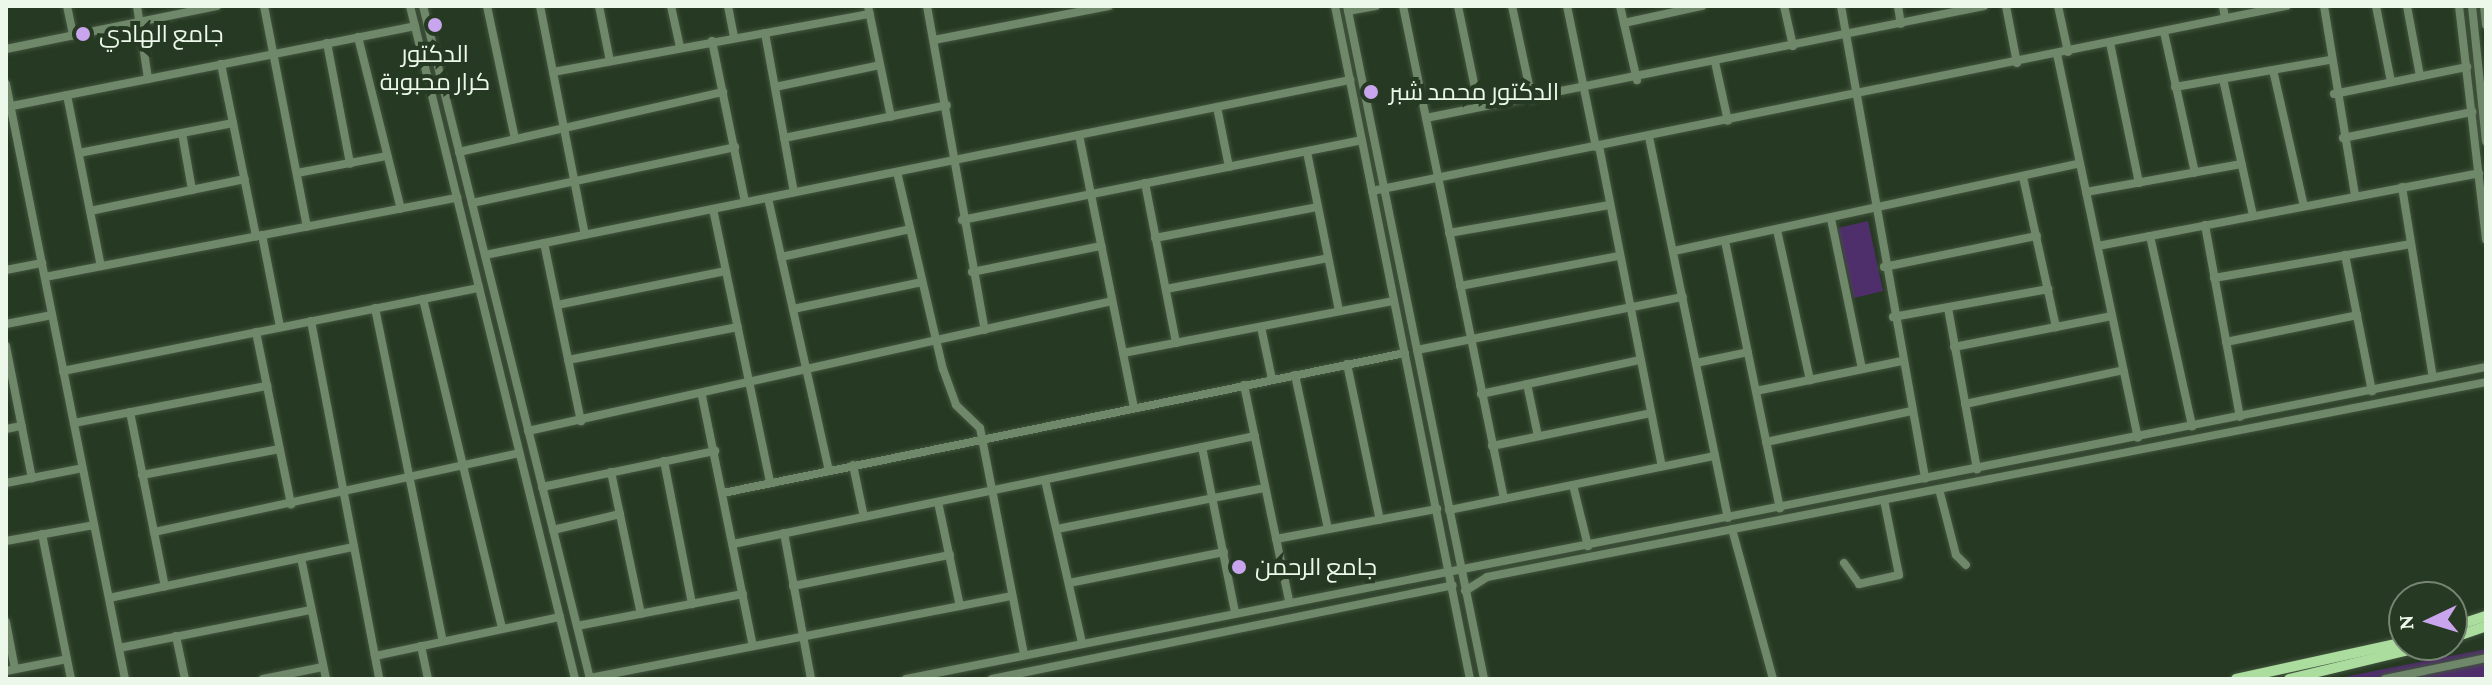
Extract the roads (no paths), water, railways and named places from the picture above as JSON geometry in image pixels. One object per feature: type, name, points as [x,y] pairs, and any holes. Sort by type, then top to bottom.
[{"type":"main road","points":[[2236,679],[2388,646]]},
{"type":"main road","points":[[2289,679],[2388,655]]},
{"type":"street","points":[[67,6],[73,35]]},
{"type":"street","points":[[137,6],[148,79]]},
{"type":"street","points":[[6,49],[217,6]]},
{"type":"street","points":[[264,6],[307,227]]},
{"type":"street","points":[[410,6],[573,679]]},
{"type":"street","points":[[423,6],[590,679],[1012,596]]},
{"type":"street","points":[[487,6],[515,139]]},
{"type":"street","points":[[540,6],[585,235]]},
{"type":"street","points":[[599,6],[610,61]]},
{"type":"street","points":[[671,6],[680,47]]},
{"type":"street","points":[[728,6],[734,37]]},
{"type":"street","points":[[927,6],[947,105],[962,220],[985,330]]},
{"type":"street","points":[[934,40],[1109,6]]},
{"type":"street","points":[[1335,6],[1470,679]]},
{"type":"street","points":[[1376,6],[1348,9],[1484,679]]},
{"type":"street","points":[[1403,6],[1504,499]]},
{"type":"street","points":[[1458,6],[1479,107]]},
{"type":"street","points":[[1512,6],[1532,99]]},
{"type":"street","points":[[1567,6],[1662,466]]},
{"type":"street","points":[[1620,6],[1637,80]]},
{"type":"street","points":[[1624,23],[1676,9],[1702,6]]},
{"type":"street","points":[[1784,6],[1793,46]]},
{"type":"street","points":[[1841,6],[1859,94],[1873,211],[1925,479]]},
{"type":"street","points":[[1898,6],[1901,24]]},
{"type":"street","points":[[1426,118],[1637,80],[1901,24],[1953,9],[1984,6]]},
{"type":"street","points":[[2006,6],[2017,63]]},
{"type":"street","points":[[2058,6],[2068,52]]},
{"type":"street","points":[[2223,6],[2225,18]]},
{"type":"street","points":[[1372,191],[2017,63],[2286,6]]},
{"type":"street","points":[[2324,6],[2334,94],[2355,196]]},
{"type":"street","points":[[2376,6],[2391,82]]},
{"type":"street","points":[[2407,6],[2420,76]]},
{"type":"street","points":[[2459,6],[2486,239]]},
{"type":"street","points":[[2472,6],[2486,141]]},
{"type":"street","points":[[2484,6],[2486,25]]},
{"type":"street","points":[[553,72],[765,33],[869,10],[891,117]]},
{"type":"street","points":[[8,107],[415,26]]},
{"type":"street","points":[[2164,32],[2195,173]]},
{"type":"street","points":[[765,33],[794,192]]},
{"type":"street","points":[[358,37],[401,209]]},
{"type":"street","points":[[2464,38],[2475,37]]},
{"type":"street","points":[[712,41],[745,202]]},
{"type":"street","points":[[327,43],[350,164]]},
{"type":"street","points":[[2110,43],[2139,183]]},
{"type":"street","points":[[2057,54],[2138,438]]},
{"type":"street","points":[[2175,87],[2329,60]]},
{"type":"street","points":[[1715,62],[1728,121]]},
{"type":"street","points":[[221,64],[280,327]]},
{"type":"street","points":[[775,87],[880,65]]},
{"type":"street","points":[[2334,94],[2467,67]]},
{"type":"street","points":[[2273,70],[2304,206]]},
{"type":"street","points":[[428,81],[441,78]]},
{"type":"street","points":[[2223,79],[2253,216]]},
{"type":"street","points":[[485,255],[1350,80]]},
{"type":"street","points":[[6,84],[8,107],[125,679]]},
{"type":"street","points":[[459,152],[723,92]]},
{"type":"street","points":[[67,95],[101,266]]},
{"type":"street","points":[[784,138],[947,105]]},
{"type":"street","points":[[435,110],[448,107]]},
{"type":"street","points":[[1217,107],[1229,167]]},
{"type":"street","points":[[2343,138],[2472,112]]},
{"type":"street","points":[[79,153],[233,123]]},
{"type":"street","points":[[182,133],[192,190]]},
{"type":"street","points":[[1079,135],[1134,407]]},
{"type":"street","points":[[1649,137],[1728,518]]},
{"type":"street","points":[[962,220],[1361,140]]},
{"type":"street","points":[[472,203],[735,147]]},
{"type":"street","points":[[1307,152],[1339,311]]},
{"type":"street","points":[[297,173],[387,156]]},
{"type":"street","points":[[1674,251],[1873,211],[2080,163]]},
{"type":"street","points":[[2086,192],[2241,164]]},
{"type":"street","points":[[1368,174],[1380,170]]},
{"type":"street","points":[[897,172],[937,342],[956,405],[977,421],[983,441],[989,491],[1024,655]]},
{"type":"street","points":[[2098,246],[2479,173]]},
{"type":"street","points":[[2023,177],[2056,327]]},
{"type":"street","points":[[90,211],[245,179]]},
{"type":"street","points":[[1145,183],[1176,343]]},
{"type":"street","points":[[2402,187],[2433,378]]},
{"type":"street","points":[[45,277],[457,198]]},
{"type":"street","points":[[768,198],[829,470]]},
{"type":"street","points":[[1374,202],[1386,201]]},
{"type":"street","points":[[1449,233],[1610,205]]},
{"type":"street","points":[[1155,238],[1318,207]]},
{"type":"street","points":[[713,209],[770,483]]},
{"type":"street","points":[[1831,219],[1862,369]]},
{"type":"street","points":[[2205,225],[2240,417]]},
{"type":"street","points":[[781,257],[910,229]]},
{"type":"street","points":[[1777,230],[1810,380]]},
{"type":"street","points":[[1884,267],[2037,236]]},
{"type":"street","points":[[2150,236],[2192,426]]},
{"type":"street","points":[[1725,241],[1780,508]]},
{"type":"street","points":[[544,243],[581,421]]},
{"type":"street","points":[[2214,278],[2411,244]]},
{"type":"street","points":[[972,272],[1101,246]]},
{"type":"street","points":[[2345,255],[2372,391]]},
{"type":"street","points":[[1460,286],[1619,256]]},
{"type":"street","points":[[1166,289],[1328,258]]},
{"type":"street","points":[[6,270],[42,263]]},
{"type":"street","points":[[557,305],[726,271]]},
{"type":"street","points":[[793,309],[922,282]]},
{"type":"street","points":[[63,371],[479,288]]},
{"type":"street","points":[[1893,317],[2048,289]]},
{"type":"street","points":[[1417,350],[1683,297]]},
{"type":"street","points":[[423,299],[502,629]]},
{"type":"street","points":[[528,431],[750,386],[1112,301]]},
{"type":"street","points":[[1123,353],[1394,301]]},
{"type":"street","points":[[375,308],[443,641]]},
{"type":"street","points":[[1948,308],[1977,469]]},
{"type":"street","points":[[6,324],[52,315]]},
{"type":"street","points":[[2226,342],[2357,315]]},
{"type":"street","points":[[1954,347],[2112,316]]},
{"type":"street","points":[[311,321],[379,679]]},
{"type":"street","points":[[568,360],[738,327]]},
{"type":"street","points":[[1261,327],[1272,379]]},
{"type":"street","points":[[256,332],[291,504]]},
{"type":"street","points":[[6,346],[32,478]]},
{"type":"street","points":[[1696,363],[1748,352]]},
{"type":"street","points":[[723,493],[1405,353]]},
{"type":"street","points":[[1481,394],[1640,360]]},
{"type":"street","points":[[1756,391],[1902,361]]},
{"type":"street","points":[[1347,364],[1380,520]]},
{"type":"street","points":[[906,679],[1448,568],[1588,546],[2486,367]]},
{"type":"street","points":[[1965,404],[2123,370]]},
{"type":"street","points":[[1295,375],[1328,529]]},
{"type":"street","points":[[1465,591],[1487,577],[2486,382]]},
{"type":"street","points":[[1527,384],[1538,436]]},
{"type":"street","points":[[1244,385],[1289,601]]},
{"type":"street","points":[[74,423],[267,386]]},
{"type":"street","points":[[702,396],[753,646]]},
{"type":"street","points":[[1766,442],[1912,411]]},
{"type":"street","points":[[130,412],[165,587]]},
{"type":"street","points":[[1492,446],[1651,413]]},
{"type":"street","points":[[6,429],[22,426]]},
{"type":"street","points":[[733,544],[1255,436]]},
{"type":"street","points":[[1202,447],[1235,612]]},
{"type":"street","points":[[142,475],[280,449]]},
{"type":"street","points":[[542,487],[715,451]]},
{"type":"street","points":[[154,532],[344,494],[519,453]]},
{"type":"street","points":[[1449,510],[1715,456]]},
{"type":"street","points":[[664,461],[692,604]]},
{"type":"street","points":[[1428,465],[1439,463]]},
{"type":"street","points":[[853,465],[864,517]]},
{"type":"street","points":[[1998,465],[2002,477]]},
{"type":"street","points":[[6,483],[83,468]]},
{"type":"street","points":[[611,472],[641,614]]},
{"type":"street","points":[[1963,472],[1964,484]]},
{"type":"street","points":[[1045,480],[1082,643]]},
{"type":"street","points":[[1573,485],[1588,546]]},
{"type":"street","points":[[1057,529],[1265,488]]},
{"type":"street","points":[[1939,489],[1956,555],[1966,565]]},
{"type":"street","points":[[1844,563],[1859,584],[1899,575],[1884,500]]},
{"type":"street","points":[[938,502],[960,606]]},
{"type":"street","points":[[1276,539],[1437,509]]},
{"type":"street","points":[[553,530],[620,514]]},
{"type":"street","points":[[536,520],[550,517]]},
{"type":"street","points":[[6,541],[94,525]]},
{"type":"street","points":[[1732,529],[1773,679]]},
{"type":"street","points":[[784,533],[811,679]]},
{"type":"street","points":[[42,534],[71,679]]},
{"type":"street","points":[[109,598],[354,547]]},
{"type":"street","points":[[1069,583],[1224,552]]},
{"type":"street","points":[[545,556],[559,553]]},
{"type":"street","points":[[793,586],[950,555]]},
{"type":"street","points":[[301,558],[326,679]]},
{"type":"street","points":[[992,679],[1452,585]]},
{"type":"street","points":[[577,626],[743,594]]},
{"type":"street","points":[[119,648],[311,610]]},
{"type":"street","points":[[375,656],[560,617]]},
{"type":"street","points":[[6,622],[10,670],[67,659]]},
{"type":"street","points":[[176,636],[185,679]]},
{"type":"street","points":[[1094,641],[1097,657]]},
{"type":"street","points":[[421,646],[428,679]]},
{"type":"street","points":[[1066,646],[1070,663]]},
{"type":"street","points":[[2385,679],[2486,658]]},
{"type":"street","points":[[263,679],[323,667]]},
{"type":"place","name":"الدكتور كرار محبوبة","points":[[435,25]]},
{"type":"place","name":"جامع الهادي","points":[[83,34]]},
{"type":"place","name":"الدكتور محمد شبر","points":[[1371,92]]},
{"type":"place","name":"جامع الرحمن","points":[[1239,567]]}]
